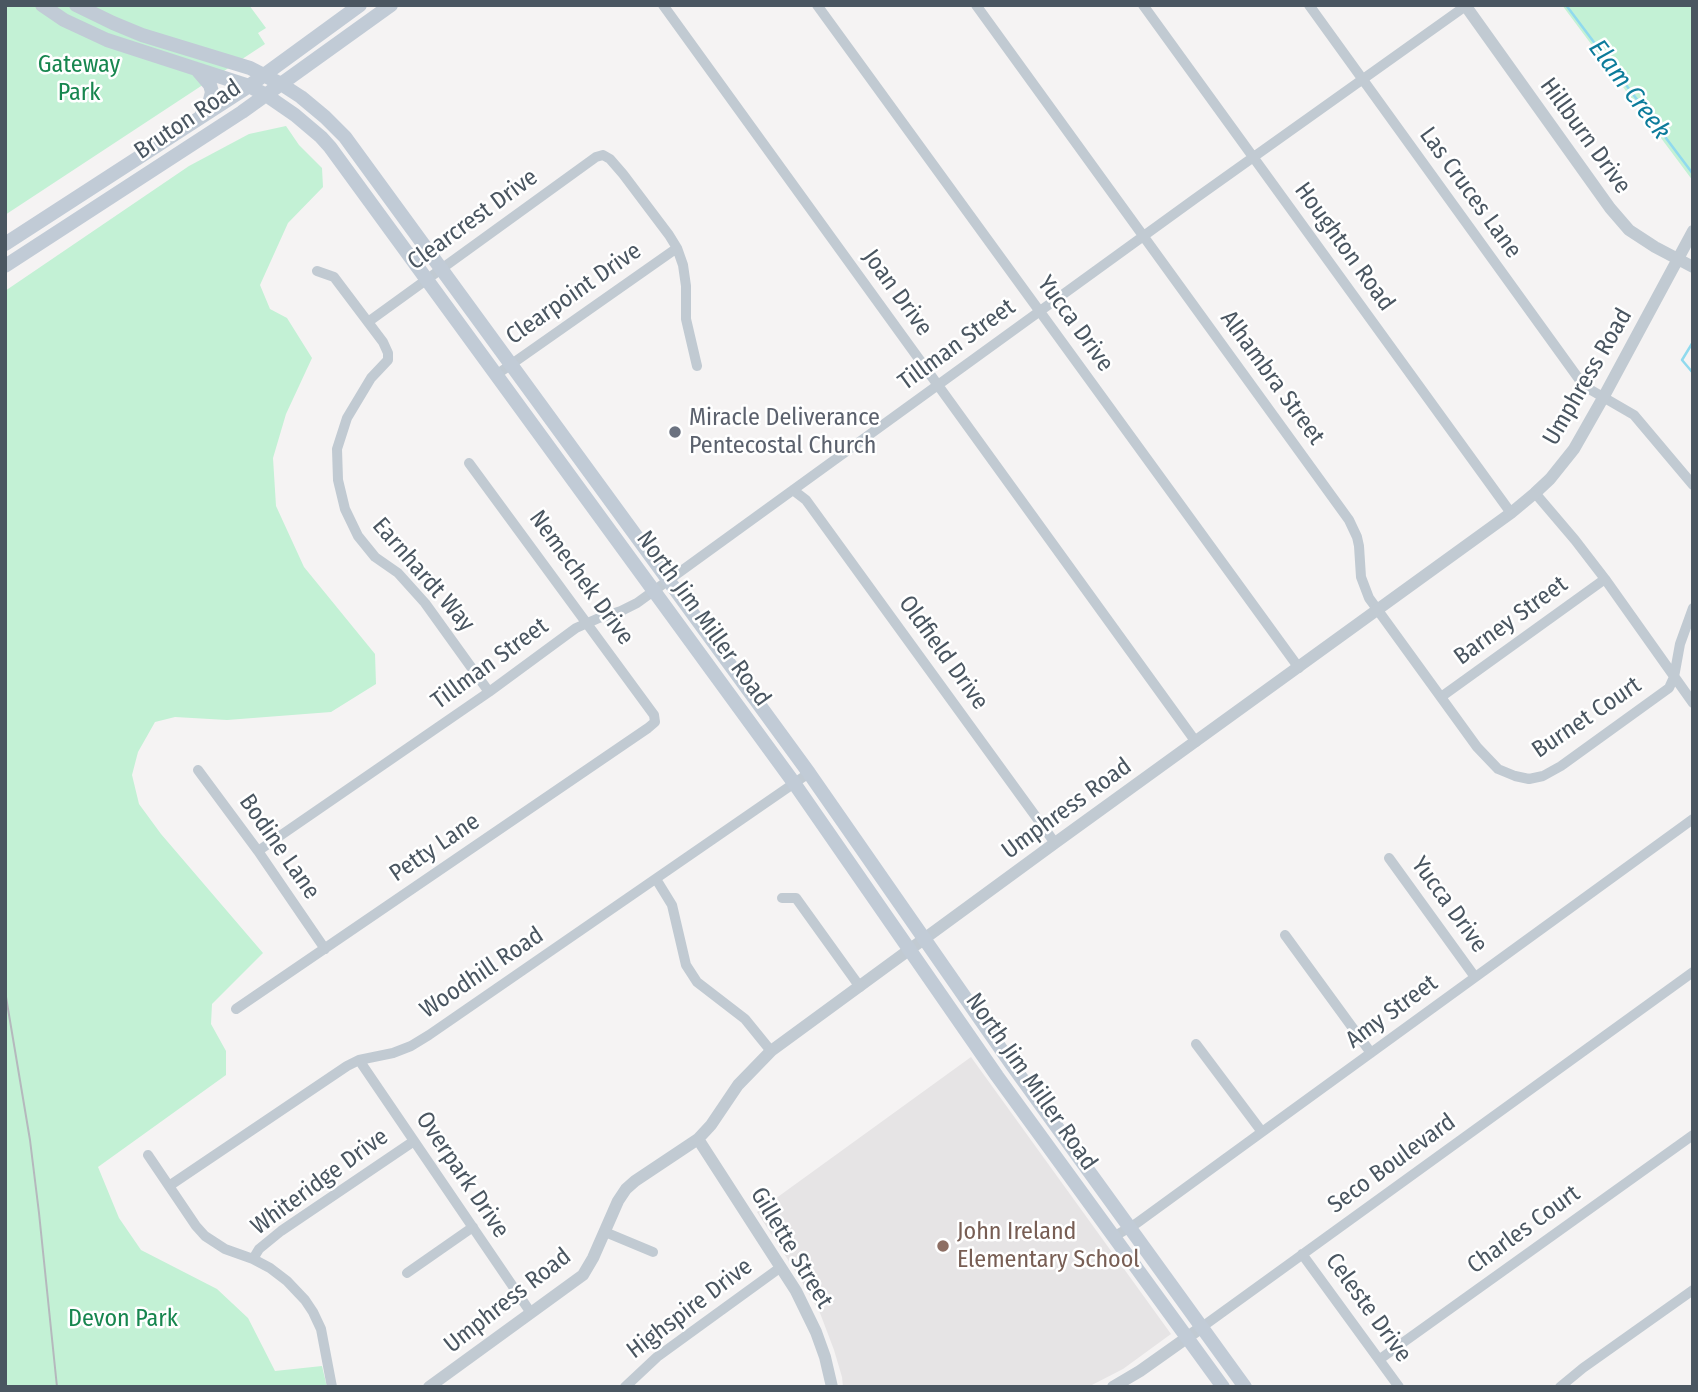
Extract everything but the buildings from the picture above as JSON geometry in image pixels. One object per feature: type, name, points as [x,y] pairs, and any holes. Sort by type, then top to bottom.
[{"type":"main road","name":"North Jim Miller Road","points":[[42,5],[64,20],[107,40],[250,86],[295,115],[321,136],[794,783],[997,1076],[1223,1387]]},
{"type":"main road","name":"North Jim Miller Road","points":[[76,5],[142,35],[245,66],[301,97],[345,137],[809,773],[1012,1065],[1245,1387]]},
{"type":"main road","name":"Bruton Road","points":[[5,243],[250,86],[360,5]]},
{"type":"main road","name":"Bruton Road","points":[[5,266],[201,139],[391,5]]},
{"type":"main road","points":[[194,122],[211,100],[210,85],[197,69]]},
{"type":"main road","points":[[354,178],[368,168]]},
{"type":"main road","points":[[997,1076],[1012,1065]]},
{"type":"street","name":"Joan Drive","points":[[663,5],[1196,742]]},
{"type":"street","name":"Yucca Drive","points":[[817,5],[1298,668]]},
{"type":"street","name":"Alhambra Street","points":[[976,5],[1349,520],[1359,546],[1364,587],[1379,610],[1485,758],[1498,769],[1515,776]]},
{"type":"street","name":"Houghton Road","points":[[1143,5],[1511,513]]},
{"type":"street","name":"Las Cruces Lane","points":[[1309,5],[1584,386],[1634,415],[1693,485]]},
{"type":"street","name":"Tillman Street","points":[[258,851],[489,692],[576,628],[630,607],[1466,6]]},
{"type":"street","name":"Hillburn Drive","points":[[1466,6],[1610,208],[1629,230],[1693,267]]},
{"type":"street","name":"Clearcrest Drive","points":[[368,322],[603,155],[623,174],[677,248]]},
{"type":"street","name":"Umphress Road","points":[[429,1387],[583,1275],[626,1189],[698,1139],[711,1125],[738,1085],[771,1052],[1379,610],[1535,493],[1570,455],[1693,231]]},
{"type":"street","name":"Clearpoint Drive","points":[[496,375],[677,248]]},
{"type":"street","points":[[677,248],[683,265],[686,319],[696,366]]},
{"type":"street","name":"Earnhardt Way","points":[[317,271],[334,277],[383,342],[388,353],[388,360],[371,378],[347,418],[337,449],[338,480],[345,509],[358,536],[375,557],[398,573],[425,603],[489,692]]},
{"type":"street","name":"Nemechek Drive","points":[[469,463],[588,623],[654,715],[654,720]]},
{"type":"street","name":"Oldfield Drive","points":[[793,489],[806,500],[1055,843]]},
{"type":"street","points":[[1535,493],[1605,579],[1693,703]]},
{"type":"street","name":"Barney Street","points":[[1441,697],[1605,579]]},
{"type":"street","points":[[1674,677],[1679,644],[1693,608]]},
{"type":"street","name":"Burnet Court","points":[[1515,776],[1529,779],[1543,776],[1561,765],[1670,688],[1674,677]]},
{"type":"street","name":"Petty Lane","points":[[236,1009],[648,728],[654,720]]},
{"type":"street","name":"Bodine Lane","points":[[198,770],[325,949]]},
{"type":"street","name":"Woodhill Road","points":[[169,1186],[347,1066],[359,1060],[411,1046],[809,773]]},
{"type":"street","name":"Amy Street","points":[[1115,1236],[1693,820]]},
{"type":"street","name":"Yucca Drive","points":[[1389,858],[1475,977]]},
{"type":"street","points":[[656,879],[672,905],[686,965],[697,982],[745,1018],[771,1052]]},
{"type":"street","points":[[782,898],[796,898],[860,987]]},
{"type":"street","points":[[1285,935],[1371,1053]]},
{"type":"street","name":"Seco Boulevard","points":[[1113,1387],[1140,1371],[1693,972]]},
{"type":"street","points":[[1196,1044],[1262,1132]]},
{"type":"street","name":"Overpark Drive","points":[[359,1060],[531,1312]]},
{"type":"street","name":"Charles Court","points":[[1380,1359],[1693,1135]]},
{"type":"street","name":"Gillette Street","points":[[698,1139],[802,1302],[825,1357],[832,1387]]},
{"type":"street","name":"Whiteridge Drive","points":[[253,1259],[259,1249],[281,1231],[414,1141]]},
{"type":"street","points":[[148,1155],[205,1237],[225,1250],[270,1268],[305,1300],[320,1329],[332,1387]]},
{"type":"street","points":[[407,1273],[473,1227]]},
{"type":"street","points":[[605,1232],[653,1252]]},
{"type":"street","name":"Celeste Drive","points":[[1302,1254],[1399,1387]]},
{"type":"street","name":"Highspire Drive","points":[[625,1387],[657,1357],[781,1267]]},
{"type":"street","points":[[1560,1387],[1693,1290]]},
{"type":"shaded area","name":"John Ireland Elementary School","points":[[971,1057],[1171,1334],[1123,1369],[1088,1387],[843,1387],[834,1350],[820,1313],[757,1212]]},
{"type":"green space","name":"Gateway Park","points":[[5,5],[249,5],[266,28],[258,33],[265,44],[5,215]]},
{"type":"green space","points":[[1562,5],[1693,5],[1693,181]]},
{"type":"green space","name":"Devon Park","points":[[286,126],[299,145],[322,168],[323,187],[288,223],[260,285],[270,309],[287,318],[312,358],[286,414],[273,458],[276,506],[304,567],[375,654],[376,684],[331,712],[227,720],[175,717],[155,722],[138,752],[132,775],[139,804],[161,834],[263,953],[212,1004],[211,1024],[226,1051],[226,1075],[98,1167],[119,1218],[141,1250],[217,1289],[248,1318],[275,1371],[322,1366],[327,1387],[5,1387],[5,291],[189,166],[249,134]]},
{"type":"waterway","name":"Elam Creek","points":[[1566,5],[1693,174]]},
{"type":"waterway","name":"Elam Creek","points":[[1693,342],[1682,360],[1693,373]]},
{"type":"tram line","points":[[5,991],[30,1140],[57,1387]]},
{"type":"place","name":"Miracle Deliverance Pentecostal Church","points":[[675,432]]},
{"type":"place","name":"John Ireland Elementary School","points":[[943,1246]]}]
